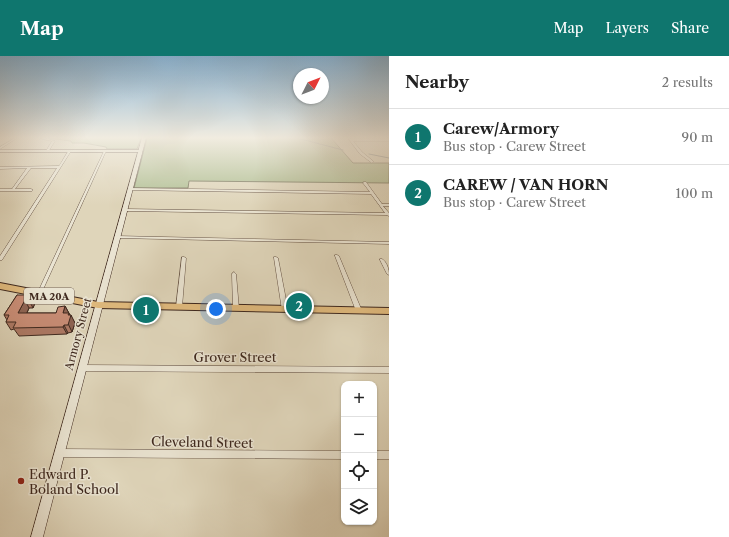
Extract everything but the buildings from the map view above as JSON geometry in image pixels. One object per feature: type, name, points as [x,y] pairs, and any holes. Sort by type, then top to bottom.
[{"type":"main road","name":"Armory Street","points":[[37,537],[138,160]]},
{"type":"main road","name":"MA 20A","points":[[2,288],[98,306],[389,311]]},
{"type":"street","points":[[0,259],[64,160]]},
{"type":"street","points":[[39,294],[101,160]]},
{"type":"street","points":[[13,190],[30,167]]},
{"type":"street","points":[[0,168],[60,167]]},
{"type":"street","points":[[365,183],[388,215]]},
{"type":"street","points":[[130,189],[372,193]]},
{"type":"street","points":[[0,190],[31,190]]},
{"type":"street","points":[[381,205],[389,205]]},
{"type":"street","points":[[125,210],[388,215]]},
{"type":"street","points":[[117,237],[389,243]]},
{"type":"street","points":[[337,256],[359,311]]},
{"type":"street","points":[[179,308],[184,258]]},
{"type":"street","points":[[276,258],[285,310]]},
{"type":"street","points":[[382,260],[389,273]]},
{"type":"street","points":[[234,274],[236,309]]},
{"type":"street","name":"Grover Street","points":[[82,368],[389,370]]},
{"type":"street","name":"Cleveland Street","points":[[59,452],[341,455]]},
{"type":"street","points":[[377,455],[389,455]]},
{"type":"green space","points":[[141,160],[351,160],[353,163],[389,163],[389,183],[189,181],[188,188],[134,188]]},
{"type":"place","name":"CAREW / VAN HORN","points":[[299,306]]},
{"type":"place","name":"Carew/Armory","points":[[146,310]]},
{"type":"place","name":"Edward P. Boland School","points":[[21,481]]}]
